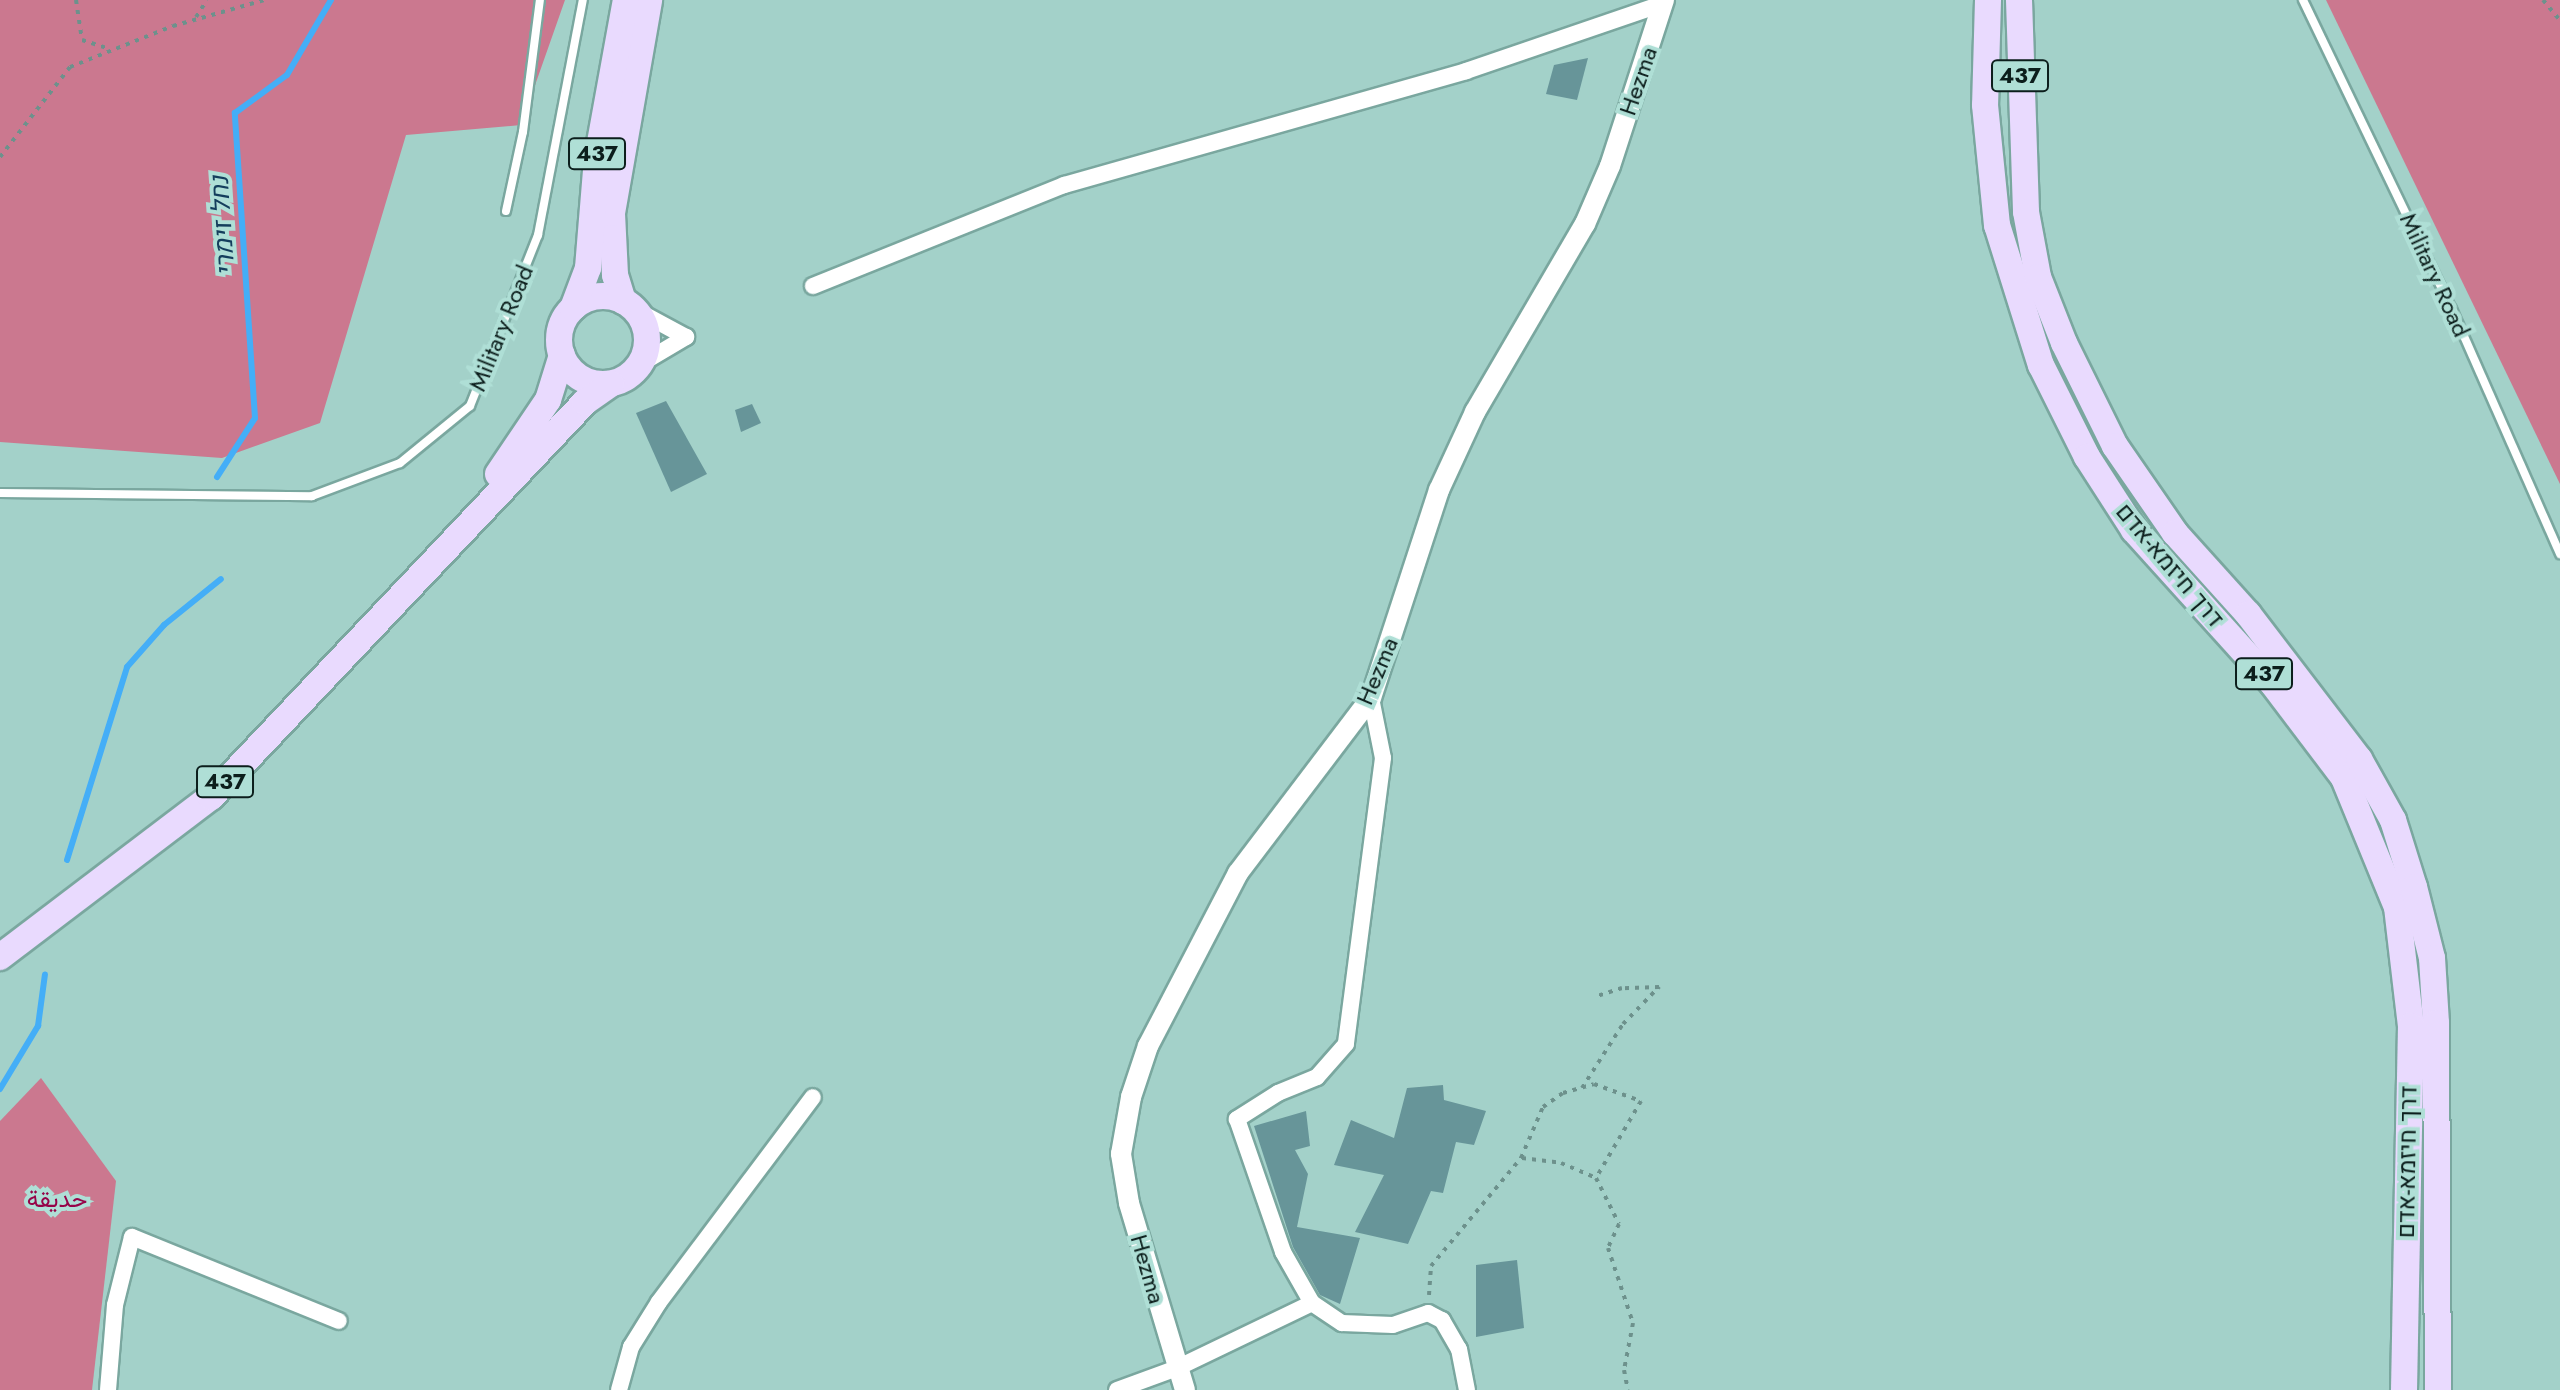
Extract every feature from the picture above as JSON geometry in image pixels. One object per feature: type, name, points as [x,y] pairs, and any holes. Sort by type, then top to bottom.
[{"type":"main road","name":"437","points":[[573,308],[588,268],[597,159],[626,0]]},
{"type":"main road","name":"437","points":[[630,306],[615,275],[612,213],[649,0]]},
{"type":"main road","name":"דרך חיזמא-אדם","points":[[1988,0],[1985,105],[1997,225],[2041,365],[2087,457],[2134,530],[2283,695],[2344,778],[2397,907],[2411,1026],[2404,1390]]},
{"type":"main road","name":"דרך חיזמא-אדם","points":[[2019,0],[2026,212],[2038,277],[2064,343],[2115,446],[2175,533],[2248,614],[2359,759],[2393,820],[2414,887],[2432,958],[2436,1023],[2438,1390]]},
{"type":"main road","points":[[598,296],[630,306],[647,337],[639,365],[611,384],[581,378],[562,355],[560,330],[573,308],[598,296]]},
{"type":"main road","name":"437","points":[[421,575],[534,426],[557,378],[562,355]]},
{"type":"main road","name":"437","points":[[0,957],[211,797],[585,402],[611,384]]},
{"type":"street","points":[[813,286],[1064,185],[1466,71],[1634,5],[1661,3]]},
{"type":"street","name":"Hezma","points":[[1185,1390],[1129,1203],[1121,1154],[1131,1097],[1148,1046],[1238,873],[1371,698],[1439,490],[1475,412],[1585,224],[1650,53],[1661,3]]},
{"type":"street","points":[[630,306],[686,337],[639,365]]},
{"type":"street","points":[[1371,698],[1383,758],[1346,1044],[1317,1077],[1278,1093],[1237,1119],[1254,1176],[1283,1252],[1312,1303],[1342,1323],[1393,1325],[1428,1313],[1442,1320],[1459,1349],[1467,1390]]},
{"type":"street","points":[[619,1390],[631,1347],[659,1302],[813,1097]]},
{"type":"street","points":[[108,1390],[115,1305],[132,1237],[339,1321]]},
{"type":"street","points":[[1117,1390],[1177,1368],[1312,1303]]},
{"type":"lane","points":[[506,211],[523,132],[540,0]]},
{"type":"lane","name":"Military Road","points":[[0,493],[312,496],[400,463],[470,406],[538,235],[583,0]]},
{"type":"lane","name":"Military Road","points":[[2303,0],[2452,309],[2560,554]]},
{"type":"path","points":[[76,0],[82,40],[105,51],[202,15],[207,0]]},
{"type":"path","points":[[0,157],[70,67],[173,26],[264,0]]},
{"type":"path","points":[[2543,0],[2560,20]]},
{"type":"path","points":[[1582,1088],[1623,1024],[1659,987],[1622,988],[1594,997]]},
{"type":"path","points":[[1428,1313],[1431,1266],[1521,1158],[1543,1107],[1563,1093],[1594,1084],[1641,1101],[1596,1178]]},
{"type":"path","points":[[1521,1158],[1561,1163],[1596,1178],[1619,1224],[1608,1248],[1633,1323],[1624,1370],[1628,1390]]},
{"type":"green space","points":[[0,0],[565,0],[521,125],[406,135],[320,423],[222,458],[0,442]]},
{"type":"green space","points":[[2326,0],[2560,0],[2560,484]]},
{"type":"green space","name":"حديقة","points":[[41,1078],[116,1181],[92,1390],[0,1390],[0,1121]]},
{"type":"building","points":[[1588,58],[1577,100],[1546,94],[1554,65]]},
{"type":"building","points":[[666,401],[707,474],[671,492],[636,413]]},
{"type":"building","points":[[752,404],[761,423],[741,432],[735,410]]},
{"type":"building","points":[[1443,1085],[1444,1100],[1486,1111],[1474,1145],[1456,1142],[1443,1193],[1431,1191],[1408,1244],[1355,1232],[1384,1175],[1334,1165],[1351,1120],[1394,1138],[1407,1088]]},
{"type":"building","points":[[1306,1111],[1310,1146],[1295,1150],[1308,1174],[1297,1227],[1360,1238],[1340,1304],[1320,1295],[1293,1247],[1254,1126]]},
{"type":"building","points":[[1517,1260],[1524,1328],[1476,1337],[1476,1265]]},
{"type":"waterway","name":"נחל זימרי","points":[[217,477],[255,418],[235,113],[287,75],[331,0]]},
{"type":"waterway","name":"נחל זימרי","points":[[67,860],[127,667],[164,625],[221,579]]},
{"type":"waterway","name":"נחל זימרי","points":[[0,1089],[38,1026],[45,974]]}]
